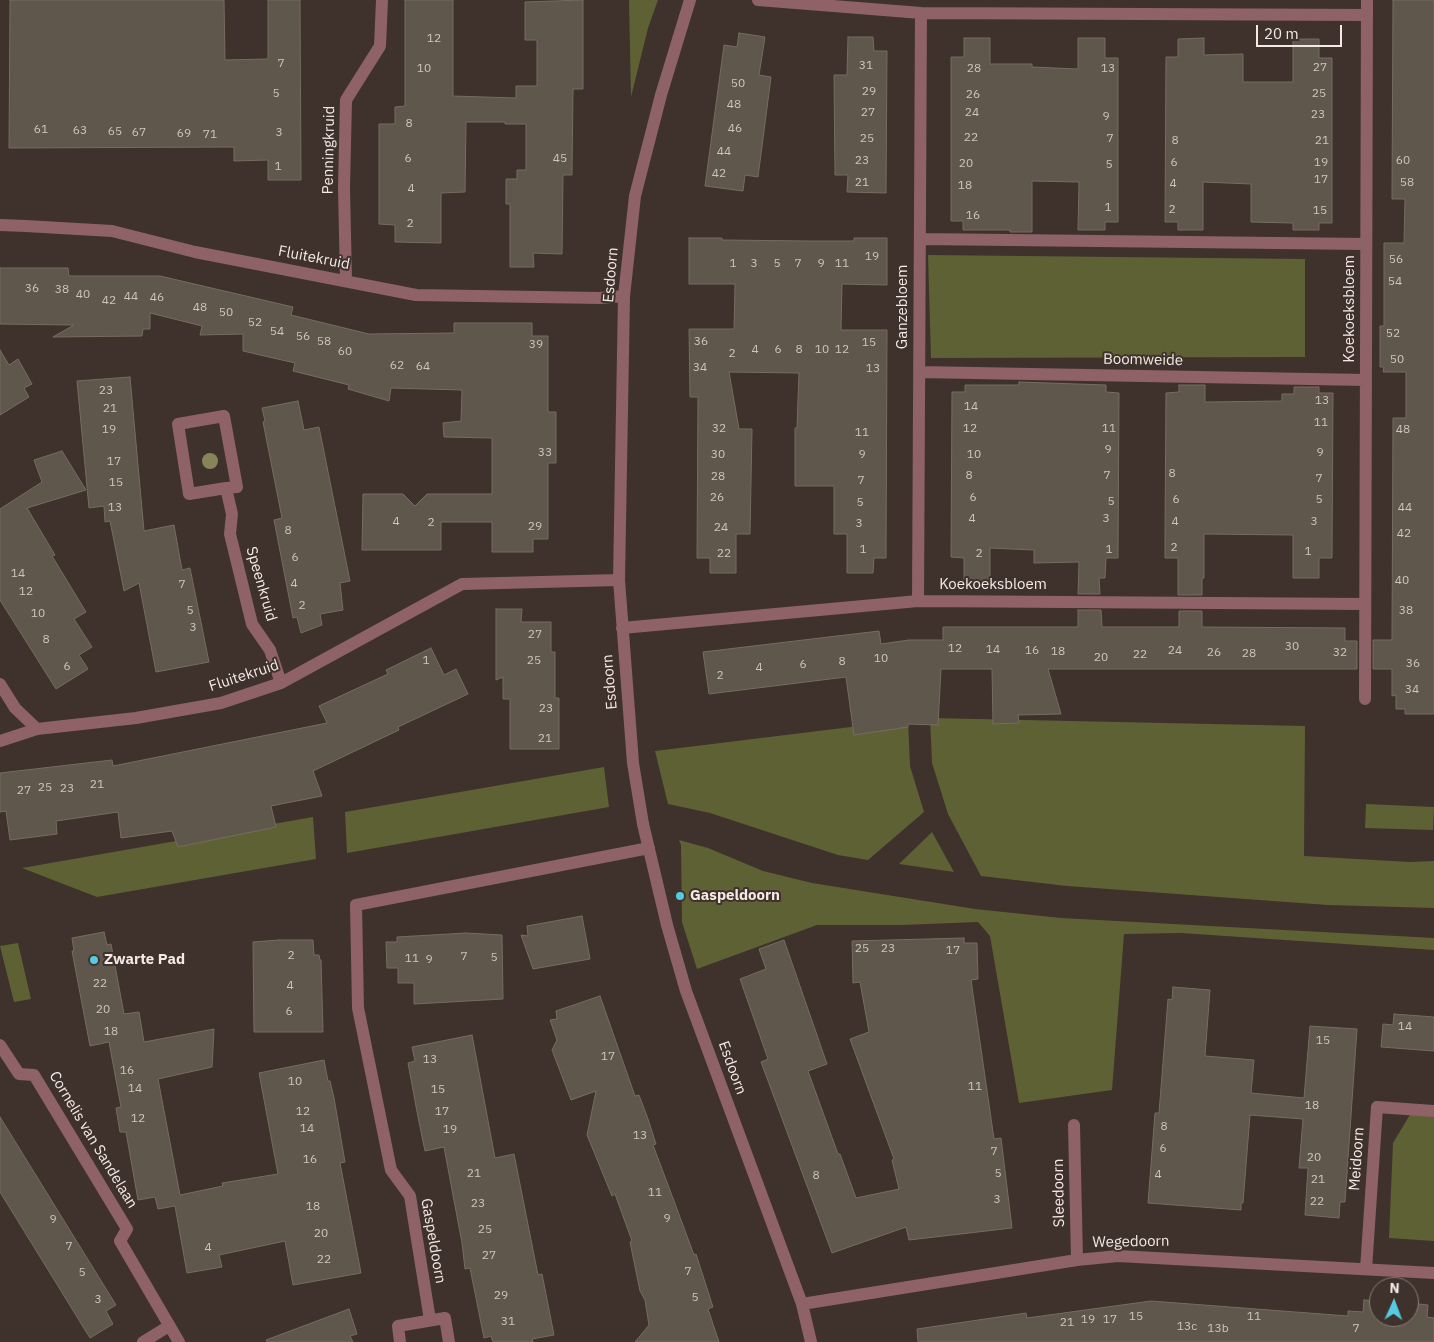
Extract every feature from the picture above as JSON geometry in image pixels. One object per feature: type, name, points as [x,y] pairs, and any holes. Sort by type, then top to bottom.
[{"type":"street","name":"Penningkruid","points":[[346,281],[344,188],[346,100],[380,46],[382,0]]},
{"type":"street","name":"Esdoorn","points":[[690,0],[661,95],[635,196],[624,296],[619,580],[633,762],[643,824],[667,925],[686,991],[802,1304],[811,1342]]},
{"type":"street","points":[[758,0],[921,13],[1367,15]]},
{"type":"street","name":"Koekoeksbloem","points":[[1365,698],[1367,0]]},
{"type":"street","name":"Ganzebloem","points":[[918,601],[921,13]]},
{"type":"street","name":"Fluitekruid","points":[[0,226],[112,232],[195,252],[416,295],[600,298],[624,296]]},
{"type":"street","points":[[920,240],[1366,244]]},
{"type":"street","name":"Boomweide","points":[[919,372],[1366,380]]},
{"type":"street","points":[[224,416],[237,487],[226,488],[189,494],[178,424],[224,416]]},
{"type":"street","name":"Speenkruid","points":[[226,488],[232,514],[230,534],[252,624],[270,650],[281,683]]},
{"type":"street","name":"Fluitekruid","points":[[0,742],[37,729],[136,718],[221,703],[281,683],[462,584],[619,580]]},
{"type":"street","name":"Koekoeksbloem","points":[[622,628],[918,601],[1365,604]]},
{"type":"street","points":[[0,684],[15,708],[37,729]]},
{"type":"street","name":"Gaspeldoorn","points":[[430,1320],[410,1196],[391,1170],[358,1008],[356,905],[649,848]]},
{"type":"street","name":"Cornelis van Sandelaan","points":[[0,1046],[19,1074],[34,1075],[127,1229],[120,1241],[179,1342]]},
{"type":"street","name":"Meidoorn","points":[[1366,1269],[1377,1107],[1434,1112]]},
{"type":"street","name":"Sleedoorn","points":[[1074,1125],[1077,1260]]},
{"type":"street","name":"Wegedoorn","points":[[802,1304],[1077,1260],[1127,1256],[1434,1273]]},
{"type":"street","points":[[400,1342],[398,1326],[445,1318],[449,1342]]},
{"type":"street","points":[[143,1342],[169,1326]]},
{"type":"green space","points":[[629,0],[658,0],[648,28],[631,97]]},
{"type":"green space","points":[[928,255],[1305,259],[1305,357],[931,358]]},
{"type":"green space","points":[[930,718],[1305,726],[1304,856],[1410,862],[1434,861],[1434,908],[1328,905],[1067,886],[981,876],[948,814],[932,763]]},
{"type":"green space","points":[[908,720],[910,766],[924,812],[868,860],[838,855],[710,813],[668,804],[655,751]]},
{"type":"green space","points":[[604,767],[609,807],[347,853],[345,812]]},
{"type":"green space","points":[[1366,804],[1434,807],[1433,830],[1365,828]]},
{"type":"green space","points":[[313,817],[316,859],[97,897],[22,868]]},
{"type":"green space","points":[[932,832],[954,872],[899,864]]},
{"type":"green space","points":[[679,840],[708,848],[763,871],[812,883],[975,909],[1061,918],[1434,938],[1434,950],[1181,933],[1124,934],[1112,1090],[1019,1103],[990,936],[978,922],[902,925],[817,925],[697,969],[682,922],[681,845]]},
{"type":"green space","points":[[18,943],[31,999],[14,1002],[0,946]]},
{"type":"green space","points":[[1414,1108],[1434,1110],[1434,1241],[1389,1238],[1393,1143]]},
{"type":"building","points":[[10,0],[224,0],[225,60],[268,59],[268,0],[300,0],[301,180],[268,180],[268,160],[234,161],[234,147],[9,148]]},
{"type":"building","points":[[405,0],[453,0],[453,96],[516,98],[516,86],[537,86],[537,40],[525,40],[525,2],[583,0],[583,89],[573,89],[572,175],[563,175],[562,254],[533,253],[534,267],[510,267],[510,204],[506,204],[506,179],[517,179],[517,170],[526,170],[526,124],[466,122],[465,192],[441,193],[441,243],[395,242],[395,225],[379,224],[379,124],[395,124],[395,107],[405,106]]},
{"type":"building","points":[[1393,0],[1434,0],[1434,714],[1405,714],[1405,709],[1396,709],[1396,695],[1392,696],[1392,669],[1373,669],[1373,640],[1392,640],[1393,418],[1406,418],[1406,372],[1383,372],[1384,367],[1380,367],[1380,326],[1384,326],[1384,243],[1404,243],[1405,199],[1392,199]]},
{"type":"building","points":[[739,33],[765,37],[759,75],[771,77],[758,177],[745,175],[743,191],[705,186],[724,45],[737,47]]},
{"type":"building","points":[[848,37],[873,37],[874,51],[887,51],[886,193],[847,192],[848,175],[835,175],[834,75],[847,75]]},
{"type":"building","points":[[964,38],[990,38],[990,64],[1032,64],[1032,67],[1078,69],[1078,38],[1105,38],[1105,58],[1118,58],[1118,222],[1105,222],[1105,230],[1078,230],[1079,182],[1032,181],[1032,232],[963,230],[963,221],[951,221],[951,57],[964,57]]},
{"type":"building","points":[[1204,38],[1204,55],[1243,54],[1243,82],[1293,82],[1293,39],[1319,39],[1319,58],[1332,58],[1332,223],[1319,223],[1319,230],[1293,230],[1293,223],[1251,222],[1251,184],[1203,182],[1203,230],[1178,230],[1178,222],[1165,222],[1166,57],[1178,57],[1178,39]]},
{"type":"building","points":[[689,238],[854,241],[854,238],[887,238],[887,285],[842,284],[841,330],[887,330],[886,558],[874,558],[873,573],[847,573],[847,534],[834,534],[834,486],[795,486],[795,428],[797,428],[799,373],[729,372],[739,429],[752,429],[750,534],[736,534],[736,573],[710,573],[710,558],[697,558],[698,397],[690,397],[689,329],[734,329],[735,284],[689,284]]},
{"type":"building","points":[[0,268],[68,268],[69,276],[160,276],[293,307],[291,315],[369,334],[454,333],[454,323],[532,323],[532,336],[548,336],[548,412],[556,412],[556,463],[548,463],[548,539],[533,539],[533,552],[492,552],[492,522],[441,522],[441,550],[362,550],[363,494],[403,494],[415,506],[427,494],[492,494],[492,438],[444,437],[443,423],[461,421],[462,390],[391,388],[389,401],[348,389],[349,385],[293,371],[295,363],[243,351],[243,334],[200,335],[202,326],[150,313],[150,329],[143,329],[142,336],[53,337],[74,325],[0,324]]},
{"type":"building","points":[[0,350],[9,365],[18,359],[32,384],[24,388],[29,397],[0,415]]},
{"type":"building","points":[[130,377],[144,531],[174,525],[182,570],[190,568],[209,662],[156,672],[139,583],[124,591],[110,521],[105,522],[104,506],[89,508],[77,381]]},
{"type":"building","points":[[1019,382],[1106,385],[1106,392],[1119,393],[1118,558],[1106,558],[1105,578],[1099,578],[1100,594],[1078,594],[1079,562],[1034,563],[1034,550],[990,548],[990,583],[964,583],[964,558],[951,557],[952,392],[965,392],[965,385],[1019,385]]},
{"type":"building","points":[[1179,385],[1205,385],[1205,402],[1282,401],[1282,394],[1294,394],[1294,387],[1319,387],[1319,393],[1333,393],[1332,558],[1319,558],[1319,578],[1293,578],[1293,535],[1204,534],[1202,595],[1178,595],[1178,558],[1165,558],[1165,534],[1166,393],[1179,392]]},
{"type":"building","points":[[298,401],[304,430],[319,427],[350,581],[340,583],[343,610],[320,614],[322,625],[301,633],[297,617],[293,618],[274,520],[282,518],[263,422],[265,421],[262,408]]},
{"type":"building","points":[[62,451],[86,490],[27,508],[55,555],[52,556],[86,612],[74,619],[92,647],[79,655],[88,669],[56,689],[0,600],[0,509],[42,482],[34,460]]},
{"type":"building","points":[[496,609],[522,609],[521,622],[551,622],[551,652],[555,652],[555,698],[559,698],[559,749],[510,749],[510,699],[503,699],[503,677],[496,680]]},
{"type":"building","points":[[1078,610],[1101,610],[1102,627],[1179,627],[1179,611],[1202,611],[1202,627],[1345,628],[1345,641],[1357,641],[1357,669],[1048,669],[1061,714],[1018,715],[1019,723],[993,724],[992,669],[941,669],[938,725],[908,724],[908,727],[854,735],[846,677],[709,694],[703,652],[879,631],[881,644],[909,640],[943,640],[943,627],[1078,627]]},
{"type":"building","points":[[431,648],[444,675],[456,669],[468,694],[398,727],[399,730],[313,771],[322,796],[271,806],[276,827],[178,847],[172,831],[121,838],[118,812],[56,821],[57,834],[10,840],[6,811],[0,812],[0,773],[112,760],[113,766],[327,723],[319,706],[388,674],[386,670]]},
{"type":"building","points":[[582,916],[590,959],[533,969],[521,935],[528,936],[527,926]]},
{"type":"building","points":[[104,932],[107,945],[111,944],[124,1014],[139,1012],[144,1042],[214,1029],[212,1067],[158,1079],[180,1195],[223,1186],[222,1183],[278,1174],[259,1073],[324,1060],[334,1098],[345,1162],[340,1163],[361,1273],[293,1285],[285,1241],[219,1255],[222,1267],[187,1273],[175,1206],[158,1209],[155,1197],[138,1200],[126,1132],[120,1132],[116,1108],[121,1107],[109,1042],[90,1046],[72,951],[74,951],[72,938]]},
{"type":"building","points":[[466,933],[502,935],[503,999],[414,1004],[414,983],[398,983],[398,968],[387,968],[386,942],[397,942],[397,937]]},
{"type":"building","points":[[964,938],[964,943],[977,943],[978,979],[971,980],[994,1139],[1001,1138],[1012,1228],[909,1240],[906,1227],[832,1253],[761,1062],[768,1059],[740,979],[766,969],[759,949],[784,940],[827,1064],[808,1071],[856,1198],[899,1189],[892,1160],[894,1159],[850,1039],[869,1032],[860,982],[853,983],[852,941]]},
{"type":"building","points":[[313,940],[314,955],[319,955],[321,960],[323,1032],[254,1032],[253,942]]},
{"type":"building","points":[[1173,987],[1210,990],[1205,1056],[1254,1060],[1251,1093],[1304,1098],[1310,1026],[1357,1029],[1345,1202],[1340,1202],[1339,1218],[1305,1215],[1308,1168],[1299,1168],[1303,1119],[1250,1115],[1241,1210],[1148,1203],[1155,1113],[1159,1113],[1168,999],[1172,1000]]},
{"type":"building","points":[[600,996],[635,1096],[639,1095],[648,1119],[656,1144],[653,1145],[694,1255],[696,1254],[713,1307],[708,1309],[719,1342],[635,1342],[649,1325],[645,1300],[640,1291],[630,1242],[632,1241],[615,1194],[612,1196],[587,1135],[596,1091],[571,1100],[552,1050],[557,1040],[550,1020],[557,1019],[556,1011]]},
{"type":"building","points":[[1394,1014],[1434,1017],[1434,1051],[1381,1047],[1383,1024],[1393,1025]]},
{"type":"building","points":[[472,1035],[495,1158],[514,1154],[538,1275],[542,1274],[554,1335],[532,1339],[533,1342],[493,1342],[491,1336],[484,1338],[470,1268],[465,1269],[444,1147],[425,1151],[418,1117],[408,1063],[415,1061],[412,1047]]},
{"type":"building","points":[[0,1117],[116,1305],[106,1311],[113,1324],[90,1338],[0,1192]]},
{"type":"building","points":[[1364,1300],[1369,1300],[1369,1327],[1419,1327],[1419,1304],[1428,1305],[1427,1317],[1434,1318],[1434,1342],[918,1342],[917,1329],[1026,1313],[1027,1318],[1151,1301],[1348,1316],[1348,1311],[1363,1312]]},
{"type":"building","points":[[349,1309],[357,1334],[350,1336],[353,1342],[267,1342],[266,1340]]},
{"type":"place","name":"Gaspeldoorn","points":[[680,896]]},
{"type":"place","name":"Zwarte Pad","points":[[94,960]]}]
